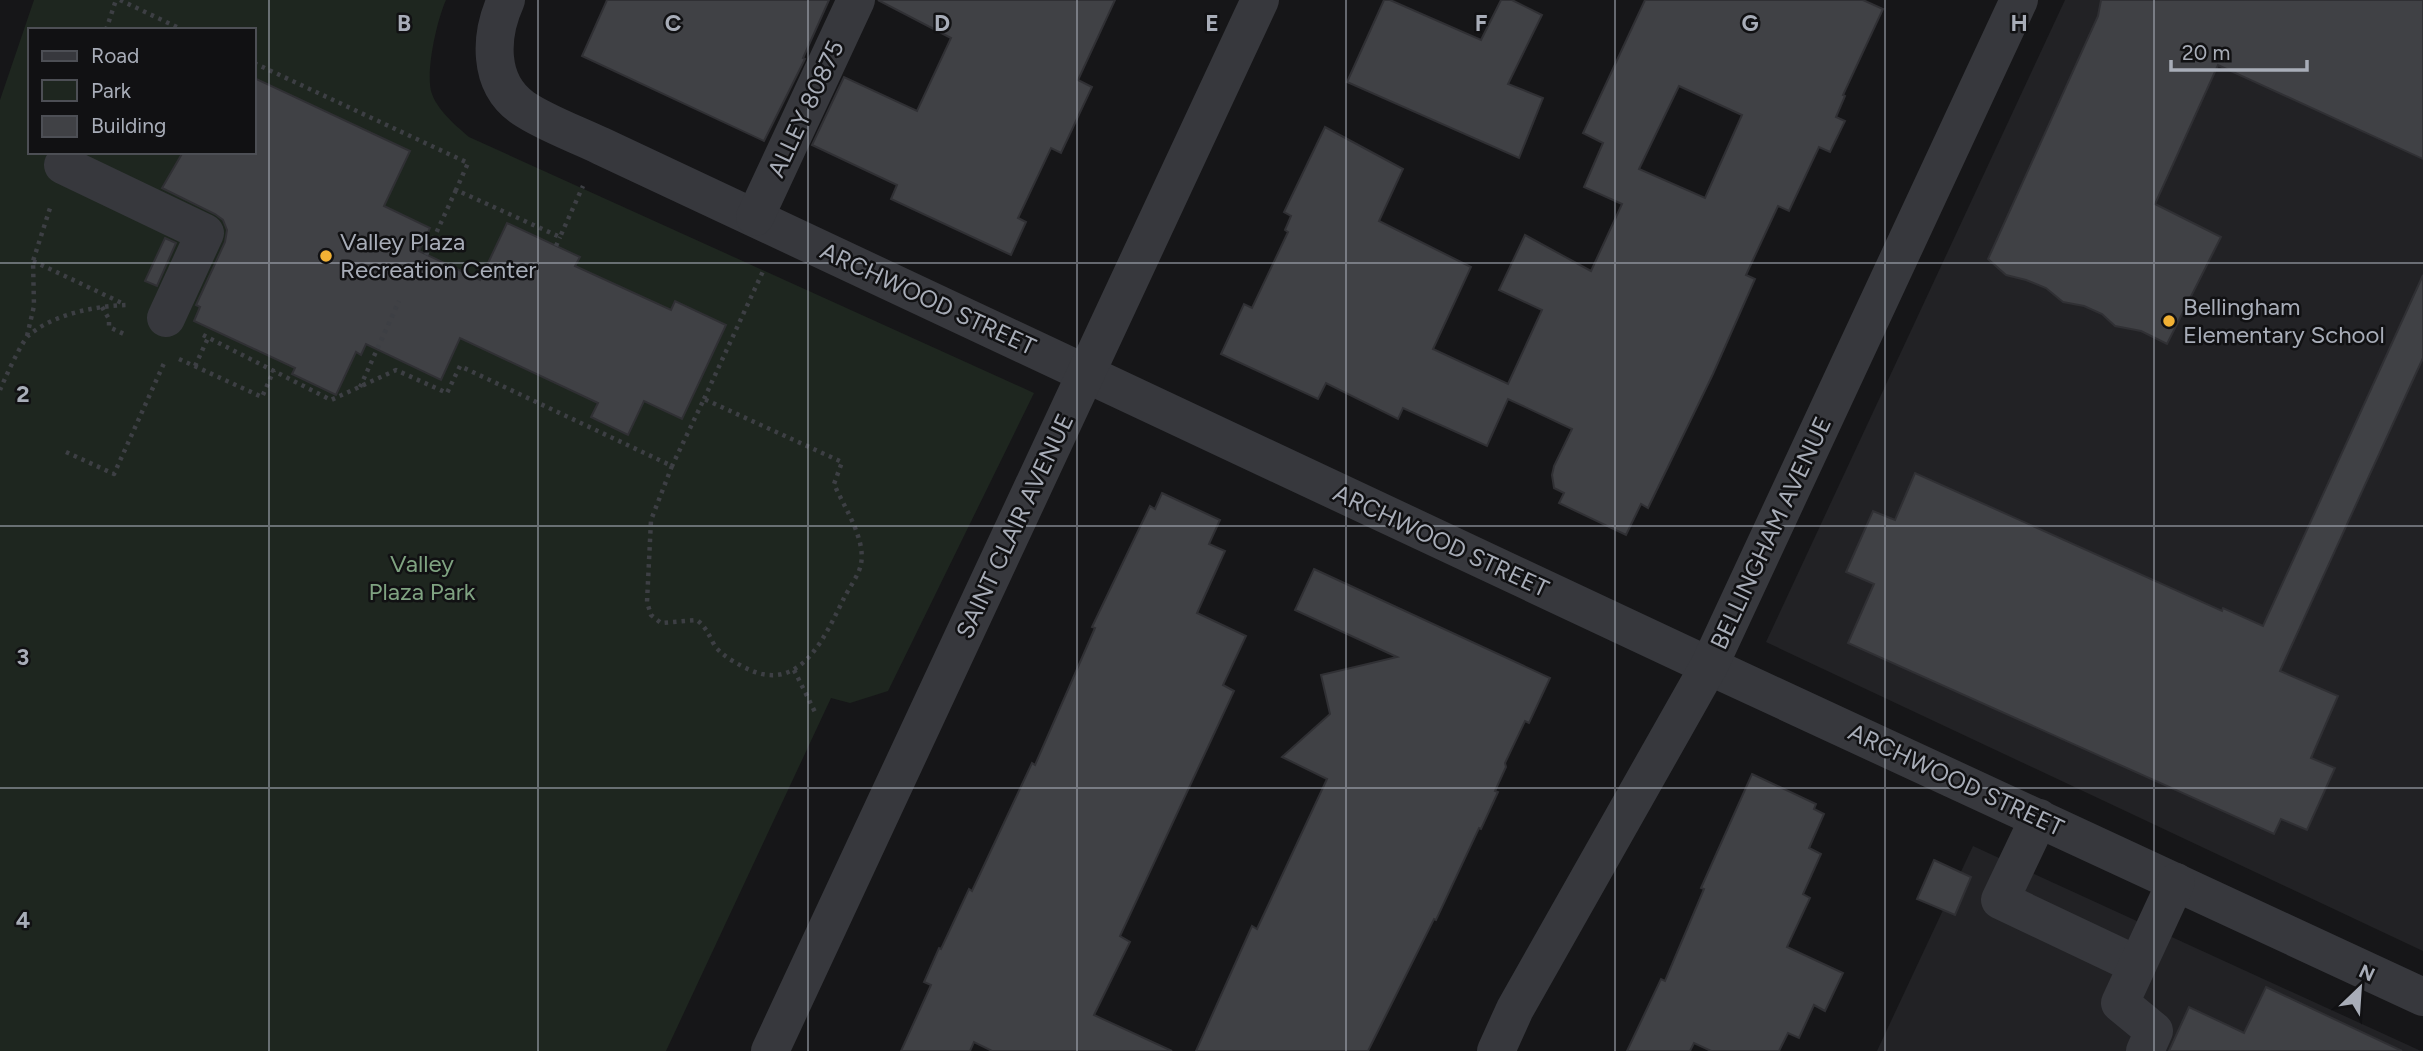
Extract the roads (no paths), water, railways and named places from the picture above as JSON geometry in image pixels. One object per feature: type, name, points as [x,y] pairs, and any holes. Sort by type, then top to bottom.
[{"type":"street","name":"ARCHWOOD STREET","points":[[506,0],[497,20],[493,50],[498,72],[508,93],[523,107],[1709,666],[2423,997]]},
{"type":"street","name":"ALLEY 80875","points":[[769,224],[856,0]]},
{"type":"street","name":"SAINT CLAIR AVENUE","points":[[770,1051],[1260,0]]},
{"type":"street","name":"BELLINGHAM AVENUE","points":[[1496,1051],[1515,1009],[1709,666],[2019,0]]},
{"type":"street","points":[[63,165],[205,233],[166,318]]},
{"type":"street","points":[[2039,818],[2000,900],[2137,965]]},
{"type":"street","points":[[2145,1051],[2154,1031],[2120,1003],[2176,882]]},
{"type":"place","name":"Valley Plaza Recreation Center","points":[[326,256]]},
{"type":"place","name":"Bellingham Elementary School","points":[[2169,321]]},
{"type":"park label","name":"Valley Plaza Park","points":[[422,578]]}]
